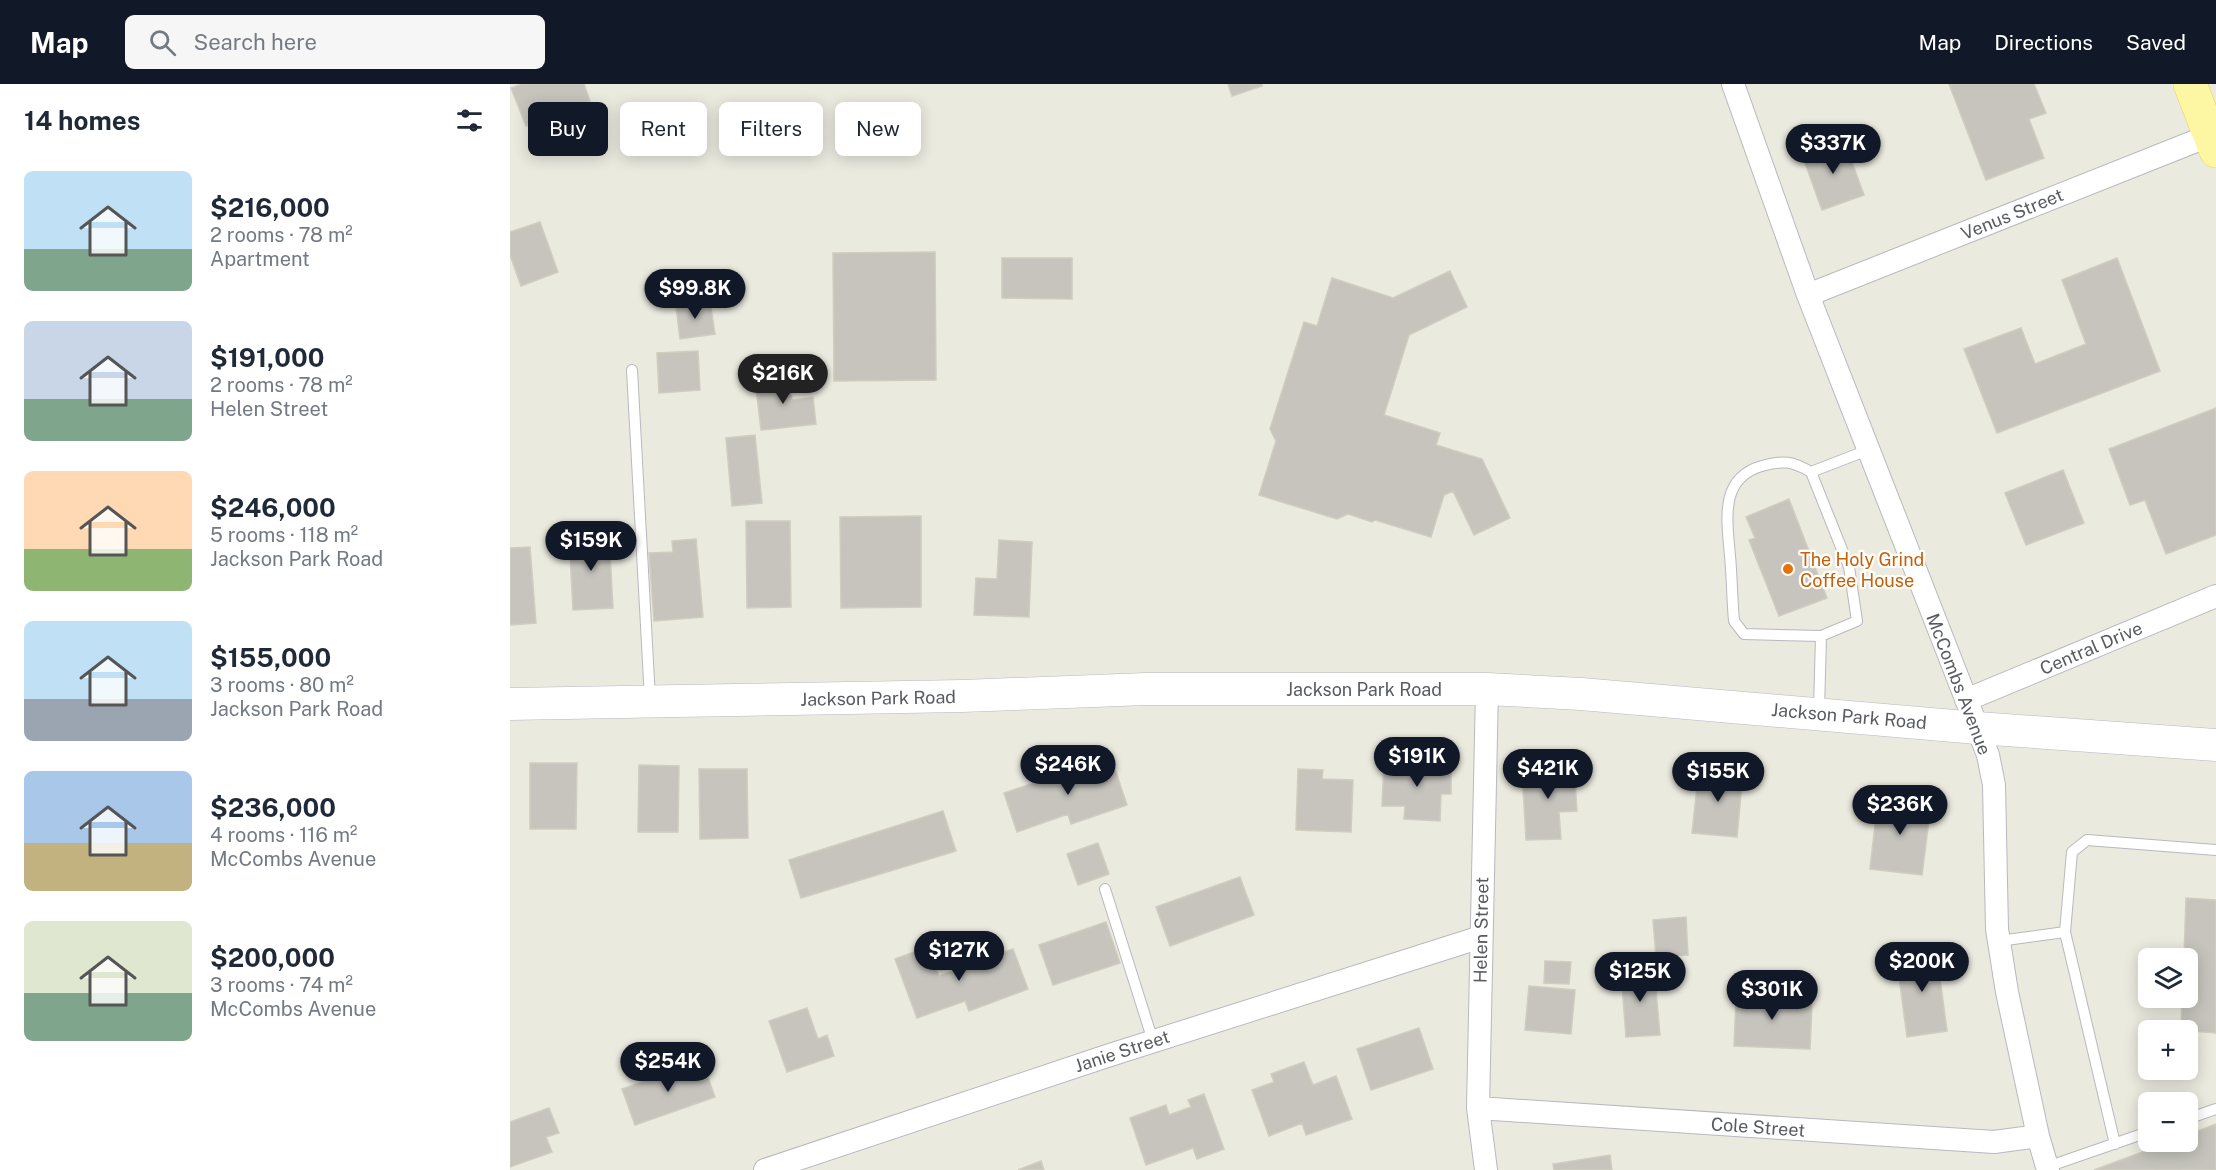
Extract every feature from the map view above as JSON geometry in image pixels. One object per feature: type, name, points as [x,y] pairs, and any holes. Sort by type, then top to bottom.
[{"type":"main road","points":[[2190,84],[2214,140]]},
{"type":"main road","name":"Jackson Park Road","points":[[510,704],[962,696],[1146,689],[1487,690],[1581,694],[1819,714],[1971,714],[2216,745]]},
{"type":"street","name":"McCombs Avenue","points":[[1733,84],[1808,295],[1988,755],[1994,785],[1997,929],[2007,992],[2038,1136],[2048,1169]]},
{"type":"street","name":"Venus Street","points":[[1808,295],[2214,140]]},
{"type":"street","name":"Central Drive","points":[[1971,714],[2216,596]]},
{"type":"street","name":"Helen Street","points":[[1486,1170],[1478,1108],[1487,690]]},
{"type":"street","name":"Janie Street","points":[[765,1170],[1153,1041],[1481,936]]},
{"type":"street","name":"Cole Street","points":[[1478,1108],[1994,1142],[2038,1136]]},
{"type":"lane","points":[[632,370],[650,702]]},
{"type":"lane","points":[[1811,471],[1868,450]]},
{"type":"lane","points":[[1792,461],[1811,471],[1849,567],[1857,621],[1821,636],[1744,634],[1734,621],[1726,520],[1730,497],[1736,484],[1747,470],[1771,463],[1792,461]]},
{"type":"lane","points":[[1819,714],[1821,636]]},
{"type":"lane","points":[[2115,1144],[2065,932],[2072,852],[2087,840],[2216,850]]},
{"type":"lane","points":[[1105,890],[1153,1041]]},
{"type":"lane","points":[[2000,941],[2065,932]]},
{"type":"lane","points":[[2198,1115],[2216,1109]]},
{"type":"lane","points":[[2048,1169],[2138,1136]]},
{"type":"building","points":[[522,84],[584,84],[590,101],[528,102],[528,125],[526,126],[511,88]]},
{"type":"building","points":[[1228,84],[1262,84],[1262,86],[1232,96]]},
{"type":"building","points":[[1949,84],[2034,84],[2046,113],[2029,119],[2044,158],[1986,180]]},
{"type":"building","points":[[1844,140],[1864,195],[1822,210],[1802,155]]},
{"type":"building","points":[[540,222],[558,272],[521,286],[510,255],[510,232]]},
{"type":"building","points":[[935,252],[936,380],[834,381],[833,253]]},
{"type":"building","points":[[1002,258],[1072,258],[1072,299],[1002,298]]},
{"type":"building","points":[[2117,258],[2160,371],[1997,433],[1964,349],[2021,328],[2035,364],[2086,344],[2062,280]]},
{"type":"building","points":[[1450,271],[1467,307],[1409,335],[1384,415],[1440,433],[1436,445],[1482,459],[1510,518],[1474,535],[1453,491],[1444,495],[1431,537],[1348,514],[1337,519],[1259,495],[1276,441],[1270,429],[1304,322],[1317,326],[1332,278],[1393,298]]},
{"type":"building","points":[[710,301],[715,334],[680,339],[676,306]]},
{"type":"building","points":[[698,351],[700,390],[659,393],[657,353]]},
{"type":"building","points":[[789,372],[792,400],[813,397],[816,424],[761,430],[756,388],[770,386],[769,374]]},
{"type":"building","points":[[2216,408],[2216,535],[2166,554],[2145,500],[2130,505],[2109,449]]},
{"type":"building","points":[[755,435],[762,503],[732,506],[726,438]]},
{"type":"building","points":[[2063,470],[2084,523],[2026,545],[2005,493]]},
{"type":"building","name":"The Holy Grind Coffee House","points":[[1789,499],[1827,598],[1779,616],[1749,540],[1755,538],[1746,517]]},
{"type":"building","points":[[921,516],[921,607],[841,608],[840,517]]},
{"type":"building","points":[[746,521],[790,521],[791,607],[747,608]]},
{"type":"building","points":[[609,534],[613,608],[573,610],[569,536]]},
{"type":"building","points":[[696,539],[703,617],[654,621],[649,553],[673,552],[672,541]]},
{"type":"building","points":[[999,540],[1032,542],[1029,617],[974,615],[976,578],[997,579]]},
{"type":"building","points":[[530,547],[536,623],[510,625],[510,548]]},
{"type":"building","points":[[1111,757],[1127,805],[1071,824],[1068,814],[1017,832],[1004,793]]},
{"type":"building","points":[[1384,762],[1451,764],[1451,794],[1441,794],[1440,821],[1404,819],[1405,806],[1382,806]]},
{"type":"building","points":[[530,763],[577,763],[576,829],[530,829]]},
{"type":"building","points":[[639,765],[679,766],[678,832],[638,832]]},
{"type":"building","points":[[1574,766],[1577,811],[1559,812],[1561,839],[1526,840],[1522,769]]},
{"type":"building","points":[[699,769],[747,769],[748,838],[700,839]]},
{"type":"building","points":[[1298,769],[1323,770],[1322,779],[1353,780],[1351,832],[1296,830]]},
{"type":"building","points":[[1699,769],[1743,773],[1737,837],[1692,833]]},
{"type":"building","points":[[1878,798],[1931,804],[1922,875],[1870,869]]},
{"type":"building","points":[[943,811],[956,851],[801,898],[789,860]]},
{"type":"building","points":[[1098,843],[1109,874],[1078,885],[1067,854]]},
{"type":"building","points":[[1240,877],[1254,915],[1170,946],[1156,907]]},
{"type":"building","points":[[2186,898],[2216,900],[2216,1033],[2198,1031],[2198,1020],[2181,1020],[2182,1008],[2198,1008],[2198,948],[2184,948]]},
{"type":"building","points":[[1686,917],[1688,955],[1656,957],[1653,920]]},
{"type":"building","points":[[1106,922],[1120,963],[1053,985],[1039,945]]},
{"type":"building","points":[[928,947],[939,976],[1013,949],[1028,989],[969,1011],[965,1001],[917,1018],[895,959]]},
{"type":"building","points":[[1936,948],[1947,1031],[1907,1037],[1896,954]]},
{"type":"building","points":[[1545,961],[1571,962],[1569,984],[1544,983]]},
{"type":"building","points":[[1654,968],[1660,1035],[1626,1037],[1621,971]]},
{"type":"building","points":[[1750,982],[1777,983],[1776,1003],[1812,1004],[1810,1049],[1734,1046],[1736,1000],[1749,1000]]},
{"type":"building","points":[[1529,986],[1575,990],[1571,1034],[1525,1030]]},
{"type":"building","points":[[807,1008],[818,1039],[827,1035],[834,1056],[787,1072],[769,1021]]},
{"type":"building","points":[[1419,1028],[1433,1069],[1371,1090],[1357,1049]]},
{"type":"building","points":[[702,1061],[715,1097],[635,1125],[622,1089]]},
{"type":"building","points":[[1304,1062],[1313,1085],[1336,1076],[1352,1119],[1306,1135],[1302,1123],[1269,1136],[1252,1090],[1274,1082],[1271,1074]]},
{"type":"building","points":[[1204,1094],[1224,1149],[1197,1159],[1193,1148],[1146,1165],[1130,1118],[1166,1105],[1169,1115],[1191,1107],[1188,1100]]},
{"type":"building","points":[[549,1108],[559,1133],[546,1137],[552,1152],[510,1167],[510,1122]]},
{"type":"building","points":[[2216,1124],[2216,1170],[2094,1170],[2142,1152],[2198,1152],[2198,1131]]},
{"type":"building","points":[[1610,1155],[1612,1170],[1554,1170],[1553,1164]]},
{"type":"building","points":[[1041,1161],[1044,1170],[1018,1170]]},
{"type":"place","name":"The Holy Grind Coffee House","points":[[1788,569]]}]
